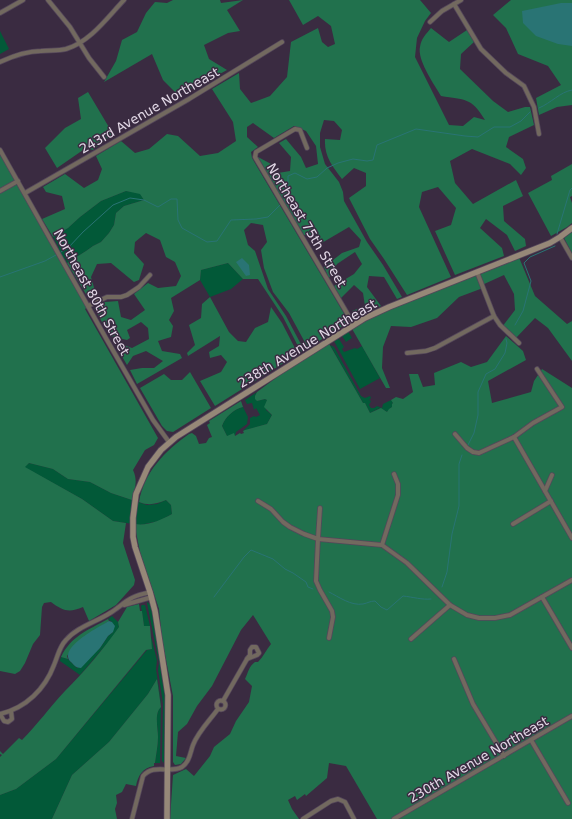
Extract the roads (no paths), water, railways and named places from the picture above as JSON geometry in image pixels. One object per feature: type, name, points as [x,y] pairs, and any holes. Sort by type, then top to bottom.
[{"type":"street","points":[[0,13],[23,0]]},
{"type":"street","points":[[48,0],[70,27],[89,58],[104,77]]},
{"type":"street","points":[[0,62],[20,54],[42,50],[57,51],[80,44],[98,28],[124,0]]},
{"type":"street","points":[[430,22],[442,11],[461,0]]},
{"type":"street","points":[[454,4],[481,49],[506,73],[524,86],[534,107],[539,134]]},
{"type":"street","name":"243rd Avenue Northeast","points":[[25,193],[183,103],[282,42]]},
{"type":"street","name":"Northeast 75th Street","points":[[307,148],[300,130],[295,129],[256,152],[255,157],[354,326]]},
{"type":"street","name":"Northeast 80th Street","points":[[0,150],[153,420],[170,442]]},
{"type":"street","points":[[0,191],[18,181]]},
{"type":"street","name":"238th Avenue Northeast","points":[[168,819],[168,695],[155,611],[151,594],[137,554],[132,526],[134,503],[139,486],[151,461],[170,442],[373,314],[543,246],[560,237],[572,228]]},
{"type":"street","points":[[560,237],[572,258]]},
{"type":"street","points":[[477,272],[494,316],[500,325],[519,342]]},
{"type":"street","points":[[88,306],[107,297],[121,297],[127,295],[139,287],[150,275]]},
{"type":"street","points":[[407,353],[426,351],[435,348],[494,316]]},
{"type":"street","points":[[455,434],[463,445],[473,452],[482,452],[514,437],[533,423],[561,408],[537,369]]},
{"type":"street","points":[[514,437],[572,538]]},
{"type":"street","points":[[382,545],[398,495],[398,484],[394,474]]},
{"type":"street","points":[[545,491],[552,475]]},
{"type":"street","points":[[258,501],[271,509],[290,527],[318,539],[382,545],[407,564],[450,605],[467,615],[478,618],[495,618],[515,613],[572,580]]},
{"type":"street","points":[[513,524],[550,501]]},
{"type":"street","points":[[320,508],[316,581],[332,612],[333,625],[329,638]]},
{"type":"street","points":[[11,711],[12,719],[8,722],[4,721],[0,714],[23,706],[38,690],[50,674],[60,649],[69,637],[121,606],[130,598],[151,594]]},
{"type":"street","points":[[542,597],[572,648]]},
{"type":"street","points":[[411,639],[450,605]]},
{"type":"street","points":[[132,819],[143,776],[148,771],[179,768],[187,762],[196,739],[218,709],[216,705],[217,702],[220,700],[223,701],[248,659]]},
{"type":"street","points":[[454,659],[473,704],[504,756]]},
{"type":"street","name":"230th Avenue Northeast","points":[[394,818],[572,716]]},
{"type":"street","points":[[531,740],[568,803]]},
{"type":"street","points":[[303,819],[331,801],[338,799],[345,802],[354,819]]},
{"type":"waterway","points":[[539,108],[563,93],[572,90]]},
{"type":"waterway","points":[[285,201],[288,198],[288,176],[295,173],[307,179],[317,177],[327,168],[338,163],[353,159],[367,161],[373,160],[377,145],[416,129],[478,137],[494,127],[510,127],[521,121],[530,112]]},
{"type":"waterway","points":[[557,234],[570,190],[572,188]]},
{"type":"waterway","points":[[61,252],[68,248],[83,232],[113,205],[130,198],[144,200],[158,207],[171,199],[177,199],[178,220],[182,228],[207,242],[217,241],[231,220],[268,217],[280,205]]},
{"type":"waterway","points":[[515,325],[523,311],[531,281],[524,263],[530,257],[555,246]]},
{"type":"waterway","points":[[0,277],[45,261],[56,255]]},
{"type":"waterway","points":[[468,445],[474,433],[478,415],[478,392],[486,374],[495,369],[505,353],[507,343],[506,339]]},
{"type":"waterway","points":[[442,587],[447,572],[452,534],[459,506],[459,464],[462,455]]},
{"type":"waterway","points":[[214,597],[251,550],[273,559],[285,569],[306,582],[308,587],[313,589]]},
{"type":"waterway","points":[[329,592],[354,604],[363,604],[375,601],[387,610],[403,596],[431,599]]}]
